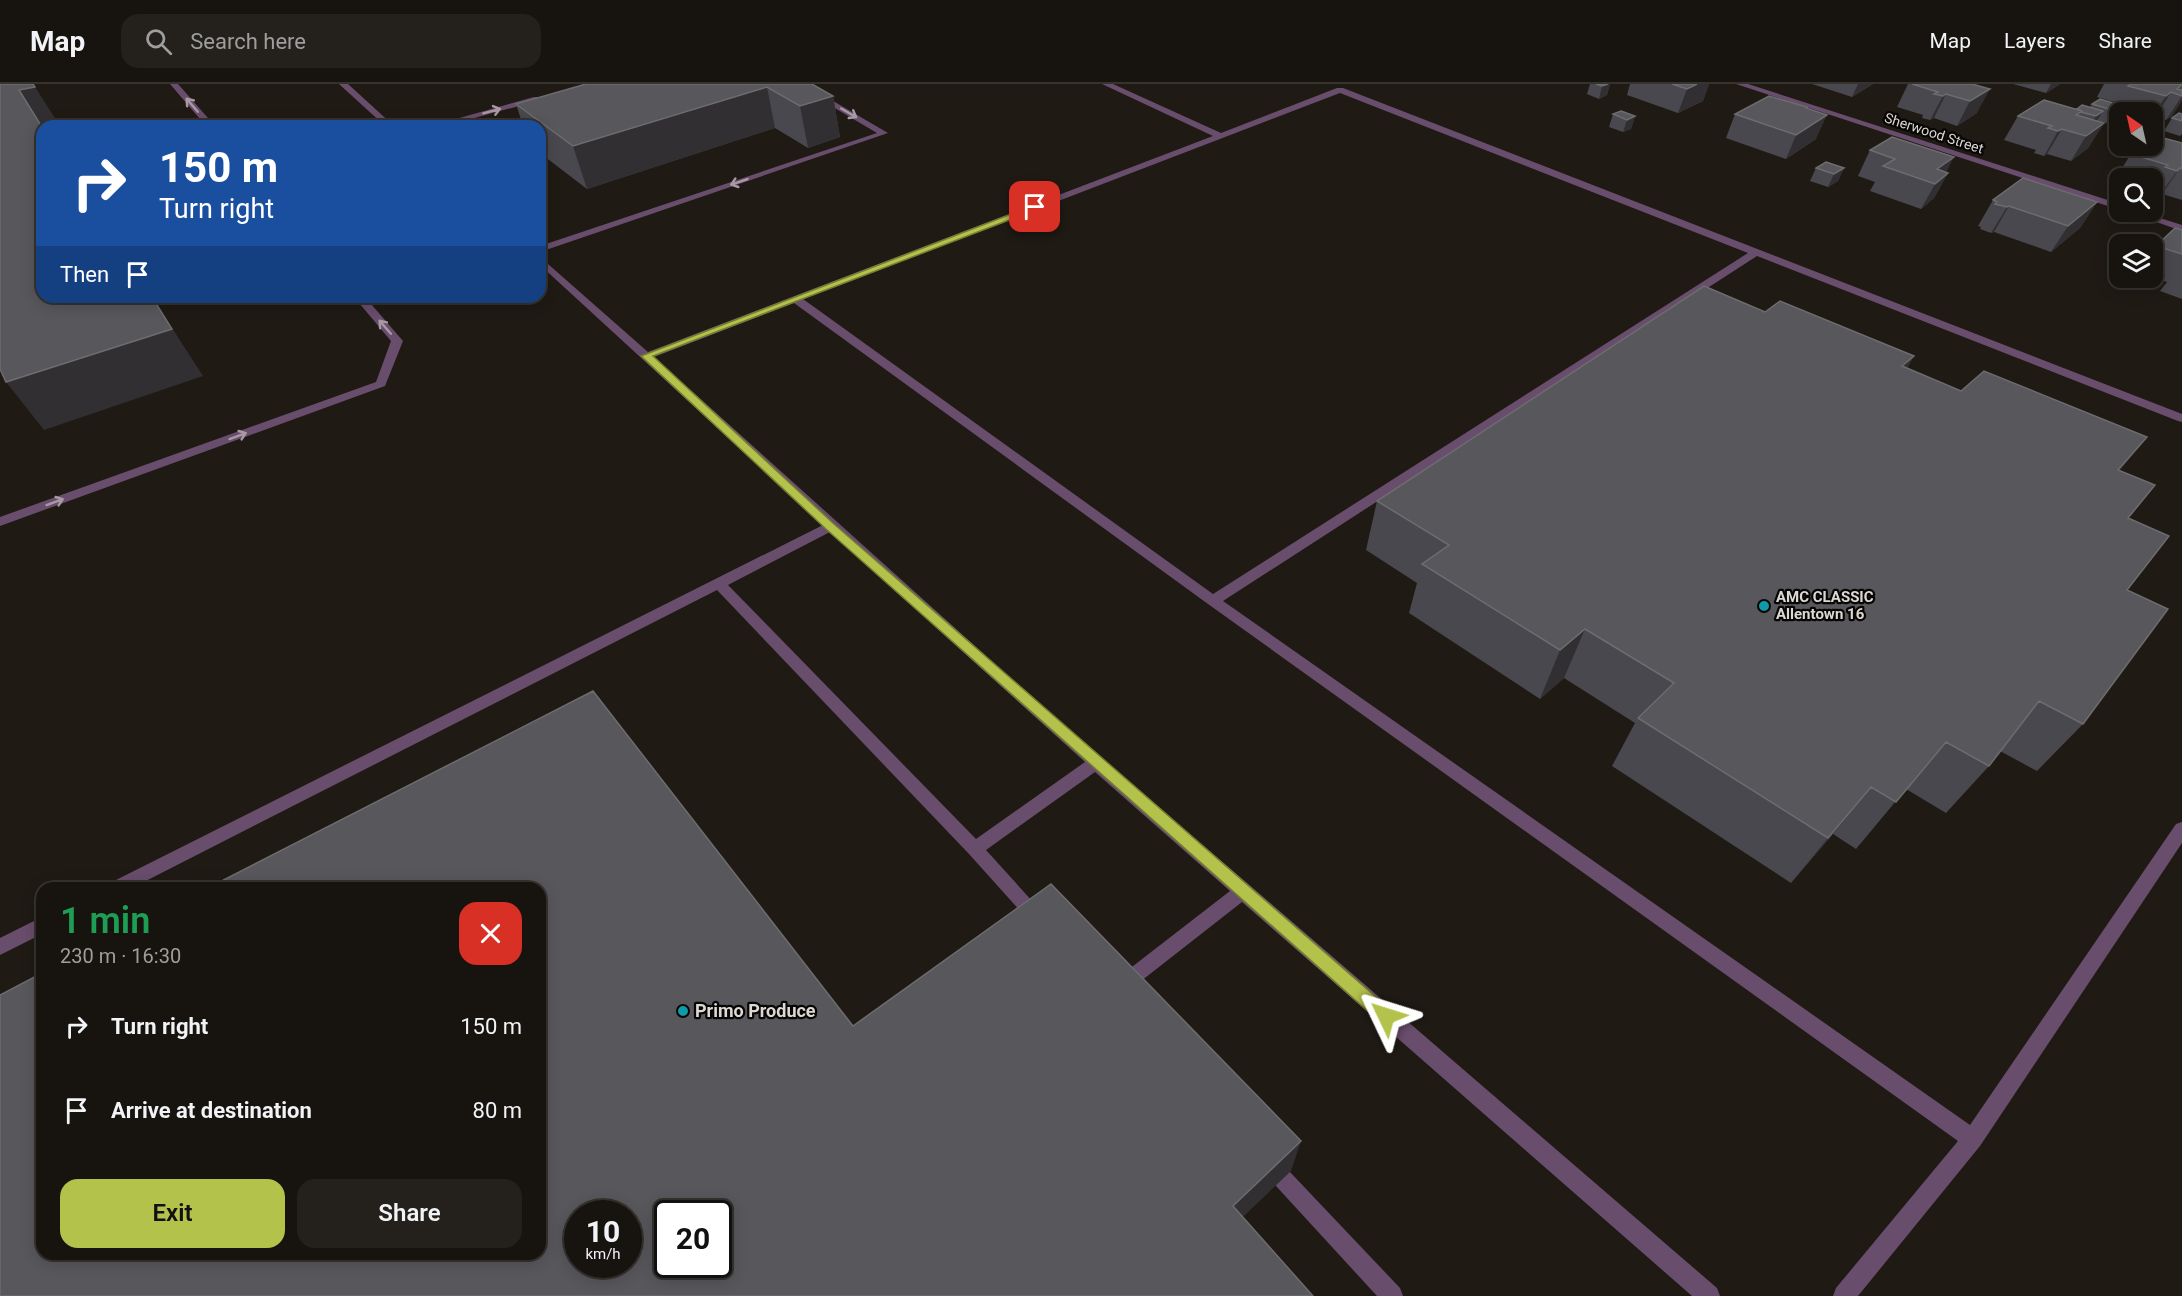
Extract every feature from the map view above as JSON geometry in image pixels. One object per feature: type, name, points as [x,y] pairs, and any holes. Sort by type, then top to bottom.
[{"type":"street","points":[[174,84],[206,120]]},
{"type":"street","points":[[343,84],[383,120]]},
{"type":"street","points":[[546,247],[884,133],[798,84]]},
{"type":"street","points":[[1106,84],[1221,136]]},
{"type":"street","name":"Sherwood Street","points":[[1740,84],[2109,203]]},
{"type":"street","points":[[646,356],[1340,90],[2182,418]]},
{"type":"street","points":[[457,120],[545,96]]},
{"type":"street","points":[[2163,222],[2182,228]]},
{"type":"street","points":[[1213,600],[1756,252]]},
{"type":"street","points":[[546,265],[830,527],[1242,892],[1709,1296]]},
{"type":"street","points":[[796,299],[1213,600],[1973,1139]]},
{"type":"street","points":[[0,522],[381,384],[397,341],[364,303]]},
{"type":"street","points":[[128,882],[830,527]]},
{"type":"street","points":[[718,583],[975,849],[1045,926]]},
{"type":"street","points":[[975,849],[1097,762]]},
{"type":"street","points":[[1844,1296],[1973,1139],[2182,829]]},
{"type":"street","points":[[1117,989],[1242,892]]},
{"type":"street","points":[[0,946],[36,928]]},
{"type":"street","points":[[1283,1179],[1392,1296]]},
{"type":"building","points":[[0,84],[33,84],[35,87],[19,90],[38,120],[36,303],[156,303],[172,329],[6,382],[0,369]]},
{"type":"building","points":[[586,84],[812,84],[833,96],[800,106],[767,87],[573,146],[546,126],[546,120],[538,120],[516,104]]},
{"type":"building","points":[[1672,84],[1697,84],[1687,89]]},
{"type":"building","points":[[1912,84],[1972,84],[1990,89],[1970,101],[1946,94],[1943,96],[1934,94],[1938,92]]},
{"type":"building","points":[[2131,84],[2182,84],[2177,89],[2182,90],[2182,96],[2171,92],[2166,96],[2128,86]]},
{"type":"building","points":[[1769,96],[1827,115],[1796,135],[1735,114]]},
{"type":"building","points":[[2100,99],[2110,102],[2109,109],[2092,104]]},
{"type":"building","points":[[2044,100],[2082,111],[2076,115],[2104,123],[2086,136],[2062,129],[2058,131],[2048,128],[2052,126],[2018,116]]},
{"type":"building","points":[[2082,105],[2103,111],[2096,116],[2081,112],[2077,109]]},
{"type":"building","points":[[1621,111],[1635,116],[1627,120],[1613,114]]},
{"type":"building","points":[[2179,113],[2182,114],[2182,121],[2172,118]]},
{"type":"building","points":[[1892,137],[1954,157],[1937,169],[1948,173],[1935,184],[1883,166],[1895,159],[1870,150]]},
{"type":"building","points":[[2163,138],[2182,143],[2182,169],[2177,171],[2165,167],[2168,165],[2138,156],[2163,156]]},
{"type":"building","points":[[1826,162],[1844,168],[1834,174],[1816,168]]},
{"type":"building","points":[[2023,178],[2097,202],[2068,226],[2009,206],[1995,204],[1997,202],[1993,200]]},
{"type":"building","points":[[2175,228],[2182,230],[2182,254],[2163,248],[2163,239]]},
{"type":"building","name":"AMC CLASSIC Allentown 16","points":[[1704,286],[1765,312],[1780,301],[1914,356],[1902,366],[1961,391],[1984,371],[2147,437],[2118,470],[2155,485],[2128,518],[2169,536],[2127,590],[2168,609],[2083,724],[2039,701],[1989,766],[1946,742],[1896,802],[1871,787],[1828,838],[1638,718],[1674,683],[1585,629],[1560,650],[1422,564],[1449,545],[1377,501]]},
{"type":"building","name":"Primo Produce","points":[[593,691],[853,1026],[1051,884],[1301,1141],[1233,1206],[1313,1296],[0,1296],[0,995],[36,976],[36,1260],[546,1260],[546,882],[220,882]]},
{"type":"place","name":"AMC CLASSIC Allentown 16","points":[[1764,606]]},
{"type":"place","name":"Primo Produce","points":[[683,1011]]},
{"type":"route","points":[[1035,207],[646,356],[830,527],[1242,892],[1386,1016]]}]
